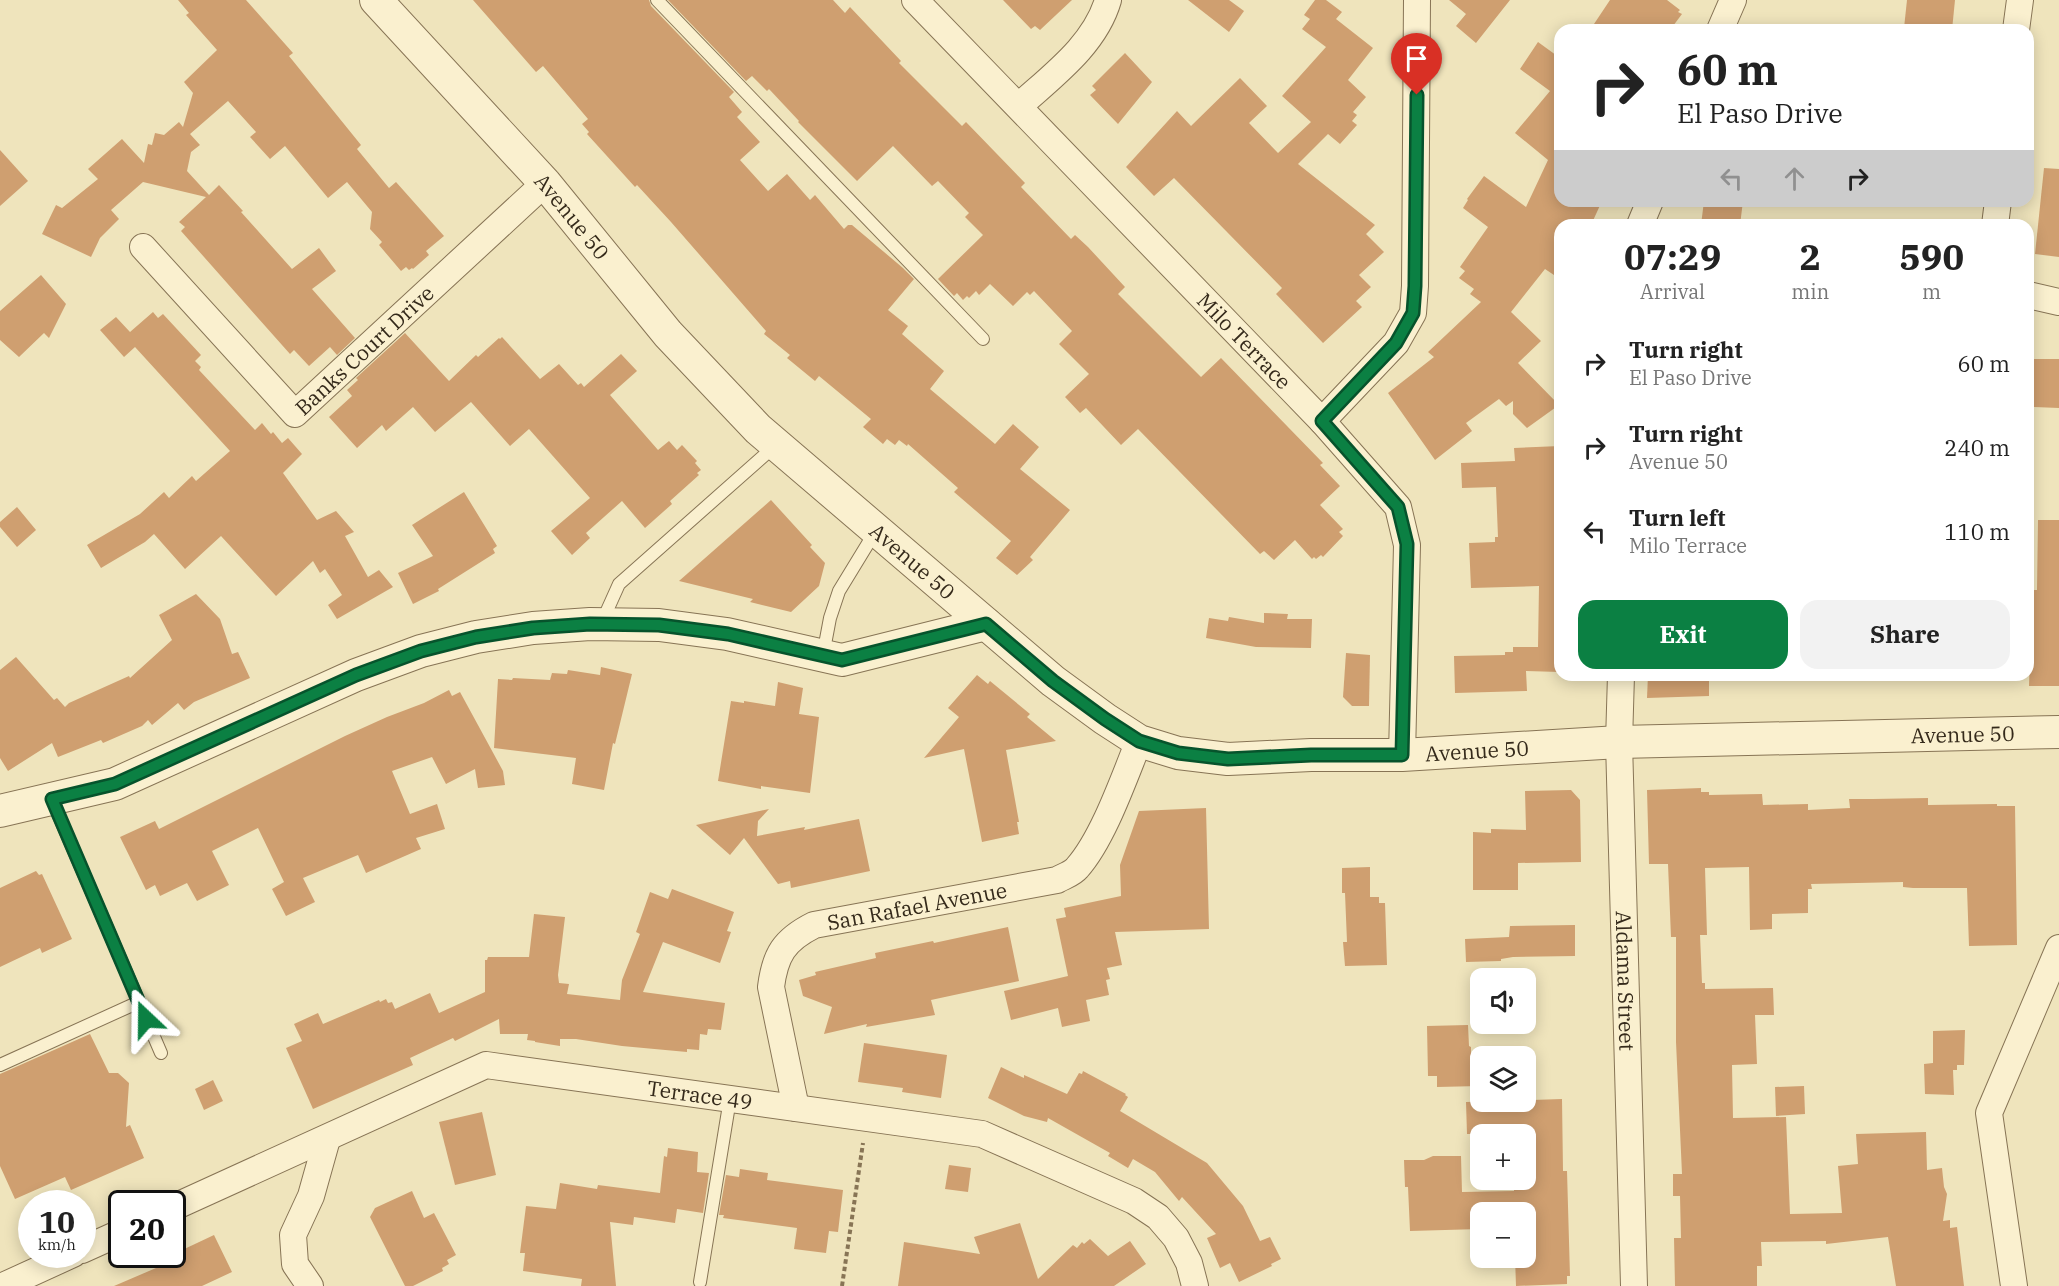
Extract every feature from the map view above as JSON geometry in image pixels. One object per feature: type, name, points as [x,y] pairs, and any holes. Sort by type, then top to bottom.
[{"type":"street","name":"Avenue 50","points":[[376,0],[544,183],[668,334],[758,429],[1053,681],[1139,741],[1178,753],[1228,759],[1311,755],[1402,755],[1619,742],[2059,732]]},
{"type":"street","name":"Milo Terrace","points":[[915,0],[1322,421],[1398,507],[1407,544],[1402,755]]},
{"type":"street","points":[[1019,106],[1069,59],[1094,31],[1108,0]]},
{"type":"street","points":[[1322,421],[1396,343],[1413,313],[1418,0]]},
{"type":"street","points":[[1723,24],[1733,0]]},
{"type":"street","points":[[2017,24],[2020,0]]},
{"type":"street","name":"Banks Court Drive","points":[[143,247],[295,414],[544,183]]},
{"type":"street","points":[[2034,296],[2059,302]]},
{"type":"street","points":[[0,811],[115,784],[356,675],[421,651],[476,637],[533,628],[601,624],[659,625],[728,634],[842,660],[986,624]]},
{"type":"street","name":"Aldama Street","points":[[1621,681],[1619,742],[1634,1286]]},
{"type":"street","points":[[2059,732],[2059,752]]},
{"type":"street","name":"San Rafael Avenue","points":[[796,1108],[771,987],[773,968],[782,949],[797,933],[814,925],[1057,880],[1076,870],[1095,840],[1139,741]]},
{"type":"street","points":[[2014,1286],[1989,1113],[2054,973],[2059,948]]},
{"type":"street","name":"Terrace 49","points":[[186,1202],[486,1065],[982,1134],[1134,1201],[1158,1217],[1176,1238],[1189,1263],[1195,1286]]},
{"type":"street","points":[[310,1286],[295,1264],[293,1235],[311,1196],[327,1138]]},
{"type":"street","points":[[3,1286],[42,1268]]},
{"type":"lane","points":[[657,0],[983,339]]},
{"type":"lane","points":[[601,624],[619,584],[777,445]]},
{"type":"lane","points":[[822,656],[830,618],[839,591],[876,530]]},
{"type":"lane","points":[[52,799],[160,1053]]},
{"type":"lane","points":[[0,1065],[138,1002]]},
{"type":"lane","points":[[700,1282],[730,1099]]},
{"type":"path","points":[[842,1286],[866,1118]]},
{"type":"building","points":[[178,0],[246,0],[293,53],[289,56],[361,145],[357,149],[389,188],[396,182],[444,236],[426,251],[429,255],[413,269],[409,270],[406,267],[401,271],[379,245],[382,242],[370,229],[372,212],[347,182],[328,198],[285,146],[270,159],[250,137],[256,132],[228,101],[190,134],[200,145],[191,152],[187,171],[209,195],[219,185],[292,269],[319,248],[336,271],[312,289],[355,338],[337,355],[330,347],[309,366],[294,350],[290,354],[181,231],[185,227],[179,222],[206,197],[143,182],[111,210],[119,219],[100,238],[91,257],[42,234],[56,205],[62,208],[98,179],[88,169],[122,139],[144,163],[148,144],[152,145],[155,133],[164,135],[179,122],[183,127],[193,93],[184,82],[217,50],[186,15],[189,13]]},
{"type":"building","points":[[473,0],[649,0],[651,6],[734,92],[729,97],[742,112],[737,117],[760,142],[740,160],[768,191],[787,174],[810,200],[815,195],[844,229],[852,225],[914,279],[888,310],[908,326],[902,334],[944,371],[930,389],[995,444],[1013,424],[1039,447],[1020,469],[1070,510],[1030,557],[1033,560],[1017,575],[996,558],[1011,541],[954,492],[958,488],[908,444],[907,446],[899,440],[895,445],[887,439],[883,444],[863,427],[871,419],[819,376],[815,381],[787,358],[790,355],[764,334],[766,331],[671,222],[637,185],[635,187],[587,134],[589,132],[582,124],[588,119],[543,66],[536,72]]},
{"type":"building","points":[[668,0],[833,0],[845,13],[850,7],[901,61],[899,63],[962,126],[966,122],[1025,183],[1021,187],[1071,239],[1075,235],[1088,247],[1125,287],[1118,294],[1201,377],[1221,358],[1323,463],[1320,465],[1340,486],[1320,505],[1343,529],[1339,532],[1343,536],[1323,557],[1321,555],[1316,559],[1314,557],[1312,559],[1295,540],[1274,560],[1264,551],[1260,554],[1138,429],[1121,445],[1086,408],[1080,413],[1065,397],[1089,374],[1059,344],[1072,331],[1034,291],[1030,295],[1027,292],[1013,306],[990,284],[979,295],[976,291],[963,300],[957,293],[954,296],[938,279],[983,235],[965,217],[969,213],[938,181],[932,186],[893,146],[857,181],[798,122],[769,89],[767,91],[752,76],[746,81]]},
{"type":"building","points":[[1003,0],[1072,0],[1040,30],[1035,26],[1031,29]]},
{"type":"building","points":[[1188,0],[1229,0],[1244,11],[1229,32]]},
{"type":"building","points":[[1315,0],[1326,0],[1342,12],[1336,19],[1373,48],[1348,80],[1366,97],[1353,112],[1357,115],[1352,121],[1357,125],[1340,144],[1328,134],[1298,164],[1375,225],[1366,234],[1384,252],[1359,275],[1371,287],[1356,301],[1362,307],[1323,343],[1276,294],[1282,288],[1174,178],[1154,196],[1126,167],[1177,111],[1191,126],[1240,78],[1267,106],[1249,123],[1278,153],[1311,122],[1282,96],[1326,47],[1302,29],[1310,19],[1304,15]]},
{"type":"building","points":[[1449,0],[1510,0],[1476,43],[1456,26],[1466,14]]},
{"type":"building","points":[[1610,0],[1667,0],[1682,14],[1674,24],[1594,24]]},
{"type":"building","points":[[1907,0],[1955,0],[1953,24],[1904,24]]},
{"type":"building","points":[[1538,42],[1554,54],[1554,207],[1599,207],[1594,219],[1554,219],[1554,275],[1545,269],[1511,312],[1541,341],[1518,363],[1554,400],[1554,409],[1527,428],[1513,414],[1513,401],[1506,406],[1499,399],[1466,423],[1472,431],[1435,460],[1388,393],[1434,357],[1428,352],[1481,302],[1470,294],[1474,289],[1459,278],[1465,271],[1460,267],[1488,227],[1463,208],[1467,199],[1484,176],[1526,207],[1548,160],[1515,133],[1550,91],[1520,69]]},
{"type":"building","points":[[1125,53],[1152,82],[1118,124],[1090,95],[1096,90],[1092,86]]},
{"type":"building","points":[[0,150],[28,181],[0,206]]},
{"type":"building","points":[[2044,168],[2059,169],[2059,257],[2035,254]]},
{"type":"building","points":[[1703,207],[1742,207],[1741,219],[1702,219]]},
{"type":"building","points":[[41,275],[66,304],[49,338],[44,333],[19,357],[0,340],[0,311]]},
{"type":"building","points":[[153,312],[158,318],[163,314],[201,355],[195,361],[201,367],[199,370],[255,430],[262,423],[282,443],[288,438],[302,454],[283,473],[317,520],[336,511],[354,532],[345,536],[368,577],[379,570],[393,587],[337,619],[328,605],[342,595],[325,569],[320,573],[313,561],[276,596],[221,536],[185,569],[154,534],[145,542],[101,568],[87,545],[140,514],[164,492],[169,498],[192,476],[196,481],[230,451],[135,347],[124,357],[100,330],[116,317],[130,332]]},
{"type":"building","points":[[405,333],[449,381],[476,355],[478,357],[502,337],[540,379],[559,364],[578,385],[581,383],[584,387],[621,354],[637,371],[610,395],[658,450],[669,441],[677,450],[682,445],[697,461],[695,463],[701,470],[697,473],[699,475],[645,528],[622,501],[586,533],[590,538],[572,555],[551,531],[590,498],[529,429],[510,446],[471,402],[435,432],[413,407],[386,431],[382,425],[357,448],[329,417],[352,396],[347,390],[358,380],[356,378]]},
{"type":"building","points":[[2034,359],[2059,359],[2059,408],[2034,407]]},
{"type":"building","points":[[1554,446],[1554,672],[1526,671],[1527,691],[1455,693],[1454,656],[1505,655],[1505,652],[1513,652],[1513,647],[1538,647],[1539,586],[1471,588],[1469,543],[1495,542],[1495,537],[1498,537],[1496,487],[1462,488],[1461,463],[1515,461],[1514,448]]},
{"type":"building","points":[[464,492],[497,546],[493,549],[495,553],[438,589],[439,591],[413,604],[398,573],[433,556],[412,525]]},
{"type":"building","points":[[771,500],[812,545],[810,547],[825,563],[819,586],[791,612],[750,602],[753,599],[679,581]]},
{"type":"building","points":[[17,507],[36,530],[17,547],[0,527],[0,522]]},
{"type":"building","points":[[2038,520],[2059,520],[2059,686],[2029,686],[2029,681],[2034,681],[2034,590],[2037,590]]},
{"type":"building","points":[[196,594],[220,619],[232,654],[238,652],[250,678],[194,702],[184,710],[178,703],[152,725],[148,720],[142,726],[103,743],[101,740],[58,757],[52,743],[8,771],[0,758],[0,670],[16,657],[54,700],[57,698],[65,707],[69,703],[129,676],[130,678],[172,640],[159,615]]},
{"type":"building","points":[[1264,613],[1288,614],[1287,619],[1312,619],[1311,648],[1256,647],[1206,638],[1209,618],[1228,621],[1229,617],[1264,623]]},
{"type":"building","points":[[1346,653],[1370,655],[1369,706],[1352,706],[1343,697]]},
{"type":"building","points":[[601,667],[632,674],[615,744],[613,743],[604,790],[572,784],[576,758],[494,748],[498,679],[550,680],[552,673],[567,674],[568,670],[600,675]]},
{"type":"building","points":[[977,675],[988,684],[990,681],[1030,714],[1027,717],[1056,741],[1006,750],[1019,822],[1017,822],[1019,834],[982,842],[964,749],[924,758],[959,717],[948,708]]},
{"type":"building","points":[[1648,681],[1709,681],[1709,696],[1647,698]]},
{"type":"building","points":[[778,682],[803,688],[799,714],[819,717],[810,793],[761,786],[761,789],[718,781],[731,701],[775,706]]},
{"type":"building","points":[[449,690],[452,696],[460,692],[503,771],[505,785],[478,788],[475,769],[446,784],[432,757],[392,771],[410,814],[437,804],[445,829],[416,838],[421,849],[366,873],[358,855],[303,878],[315,902],[286,916],[272,889],[284,882],[258,828],[212,851],[229,885],[197,901],[187,883],[160,896],[155,885],[146,890],[120,837],[155,821],[159,829],[345,736]]},
{"type":"building","points":[[1701,788],[1701,792],[1709,792],[1709,795],[1762,794],[1763,805],[1808,804],[1808,810],[1850,808],[1849,799],[1928,798],[1928,805],[2015,806],[2017,945],[1969,946],[1967,888],[1913,888],[1903,887],[1903,882],[1811,884],[1812,889],[1808,889],[1808,913],[1772,914],[1772,929],[1750,930],[1749,867],[1705,868],[1707,935],[1700,935],[1702,983],[1705,983],[1705,989],[1773,988],[1774,1015],[1755,1015],[1757,1064],[1732,1065],[1733,1118],[1786,1117],[1790,1214],[1842,1213],[1838,1166],[1858,1164],[1856,1134],[1926,1132],[1927,1170],[1942,1168],[1947,1194],[1943,1221],[1950,1220],[1950,1228],[1957,1227],[1964,1286],[1896,1286],[1888,1237],[1826,1244],[1826,1241],[1761,1242],[1762,1266],[1757,1266],[1757,1286],[1675,1286],[1674,1238],[1681,1238],[1680,1196],[1673,1196],[1673,1174],[1682,1174],[1676,1042],[1676,937],[1671,937],[1668,864],[1649,864],[1647,790]]},
{"type":"building","points":[[1571,790],[1580,800],[1581,862],[1518,863],[1518,890],[1473,890],[1473,832],[1491,833],[1491,829],[1526,830],[1525,791]]},
{"type":"building","points":[[1206,808],[1209,929],[1115,932],[1122,965],[1107,968],[1110,979],[1106,980],[1109,995],[1086,1000],[1090,1021],[1062,1027],[1058,1008],[1011,1020],[1004,991],[1068,976],[1056,919],[1066,917],[1064,908],[1121,896],[1120,865],[1139,811]]},
{"type":"building","points":[[769,809],[758,821],[757,836],[805,827],[804,830],[859,819],[870,871],[791,888],[790,881],[778,884],[744,838],[730,855],[696,825]]},
{"type":"building","points":[[1370,867],[1370,897],[1379,897],[1379,903],[1385,903],[1387,965],[1345,966],[1343,942],[1347,942],[1342,868]]},
{"type":"building","points":[[36,871],[39,875],[42,874],[72,939],[42,953],[40,948],[0,967],[0,888]]},
{"type":"building","points":[[672,889],[734,912],[727,931],[731,932],[720,963],[663,942],[643,992],[725,1003],[721,1030],[708,1029],[707,1035],[700,1034],[699,1050],[687,1049],[687,1052],[576,1039],[560,1039],[560,1046],[527,1040],[528,1034],[500,1034],[499,1019],[455,1041],[453,1038],[410,1058],[413,1065],[313,1109],[286,1048],[302,1041],[294,1024],[318,1013],[323,1024],[379,1000],[380,1002],[386,999],[388,1003],[392,1002],[395,1009],[430,993],[439,1013],[485,992],[485,960],[488,957],[529,957],[534,914],[565,917],[558,975],[559,983],[569,984],[567,994],[620,1000],[622,980],[640,934],[636,932],[650,892],[668,899]]},
{"type":"building","points":[[1575,925],[1575,956],[1513,957],[1501,959],[1501,961],[1466,962],[1465,939],[1509,937],[1510,926]]},
{"type":"building","points":[[1008,927],[1019,981],[931,1000],[935,1015],[866,1027],[867,1024],[824,1034],[832,1007],[803,996],[799,980],[816,975],[815,972],[876,958],[875,953]]},
{"type":"building","points":[[1468,1025],[1470,1086],[1437,1087],[1437,1076],[1428,1076],[1427,1026]]},
{"type":"building","points":[[1965,1030],[1964,1065],[1957,1065],[1957,1070],[1953,1070],[1954,1095],[1925,1094],[1924,1064],[1933,1063],[1933,1031]]},
{"type":"building","points":[[90,1034],[109,1073],[118,1073],[129,1083],[126,1127],[130,1125],[144,1158],[71,1190],[65,1177],[35,1190],[18,1190],[18,1198],[15,1199],[0,1166],[0,1074]]},
{"type":"building","points":[[864,1043],[947,1055],[941,1098],[902,1092],[903,1088],[858,1082]]},
{"type":"building","points":[[1001,1067],[1067,1094],[1079,1073],[1082,1074],[1083,1071],[1126,1094],[1128,1097],[1120,1111],[1207,1163],[1243,1206],[1260,1241],[1270,1237],[1281,1259],[1271,1264],[1272,1266],[1239,1282],[1230,1263],[1220,1268],[1207,1238],[1216,1234],[1182,1197],[1179,1201],[1155,1172],[1133,1159],[1128,1168],[1108,1156],[1110,1153],[1048,1118],[1047,1122],[1024,1116],[988,1098]]},
{"type":"building","points":[[213,1080],[223,1101],[204,1110],[195,1089]]},
{"type":"building","points":[[1804,1086],[1805,1114],[1776,1116],[1775,1087]]},
{"type":"building","points":[[1562,1099],[1563,1171],[1567,1171],[1570,1276],[1567,1276],[1567,1284],[1516,1286],[1515,1268],[1536,1268],[1536,1202],[1470,1202],[1470,1229],[1410,1231],[1404,1160],[1424,1160],[1433,1156],[1461,1156],[1462,1192],[1536,1190],[1536,1124],[1470,1124],[1470,1134],[1467,1134],[1466,1102],[1470,1102],[1470,1112],[1536,1112],[1536,1100]]},
{"type":"building","points":[[482,1112],[496,1175],[455,1185],[439,1122]]},
{"type":"building","points":[[668,1148],[698,1152],[697,1172],[709,1173],[703,1213],[677,1209],[675,1223],[634,1217],[633,1225],[610,1222],[616,1286],[581,1286],[582,1279],[523,1271],[525,1253],[520,1253],[526,1206],[556,1209],[560,1183],[597,1189],[598,1185],[660,1193],[664,1156],[667,1157]]},
{"type":"building","points":[[949,1165],[971,1168],[968,1192],[945,1189]]},
{"type":"building","points":[[740,1169],[768,1173],[767,1180],[843,1190],[838,1232],[829,1231],[826,1253],[794,1249],[797,1228],[723,1218],[724,1215],[719,1215],[726,1175],[739,1177]]},
{"type":"building","points":[[412,1191],[424,1218],[434,1213],[456,1255],[447,1260],[449,1264],[442,1268],[443,1271],[413,1286],[405,1286],[370,1217],[375,1208]]},
{"type":"building","points":[[1020,1223],[1038,1279],[1073,1245],[1077,1248],[1082,1242],[1084,1244],[1090,1239],[1108,1256],[1130,1241],[1146,1264],[1114,1286],[898,1286],[904,1242],[980,1254],[974,1237]]},
{"type":"building","points":[[214,1235],[232,1272],[202,1286],[114,1286],[156,1268],[186,1268],[186,1248]]},
{"type":"route","points":[[146,1019],[52,799],[115,784],[356,675],[421,651],[476,637],[533,628],[590,624],[659,625],[728,634],[842,660],[986,624],[1053,681],[1139,741],[1178,753],[1228,759],[1311,755],[1402,755],[1407,544],[1398,507],[1322,421],[1396,343],[1413,313],[1417,95]]}]
